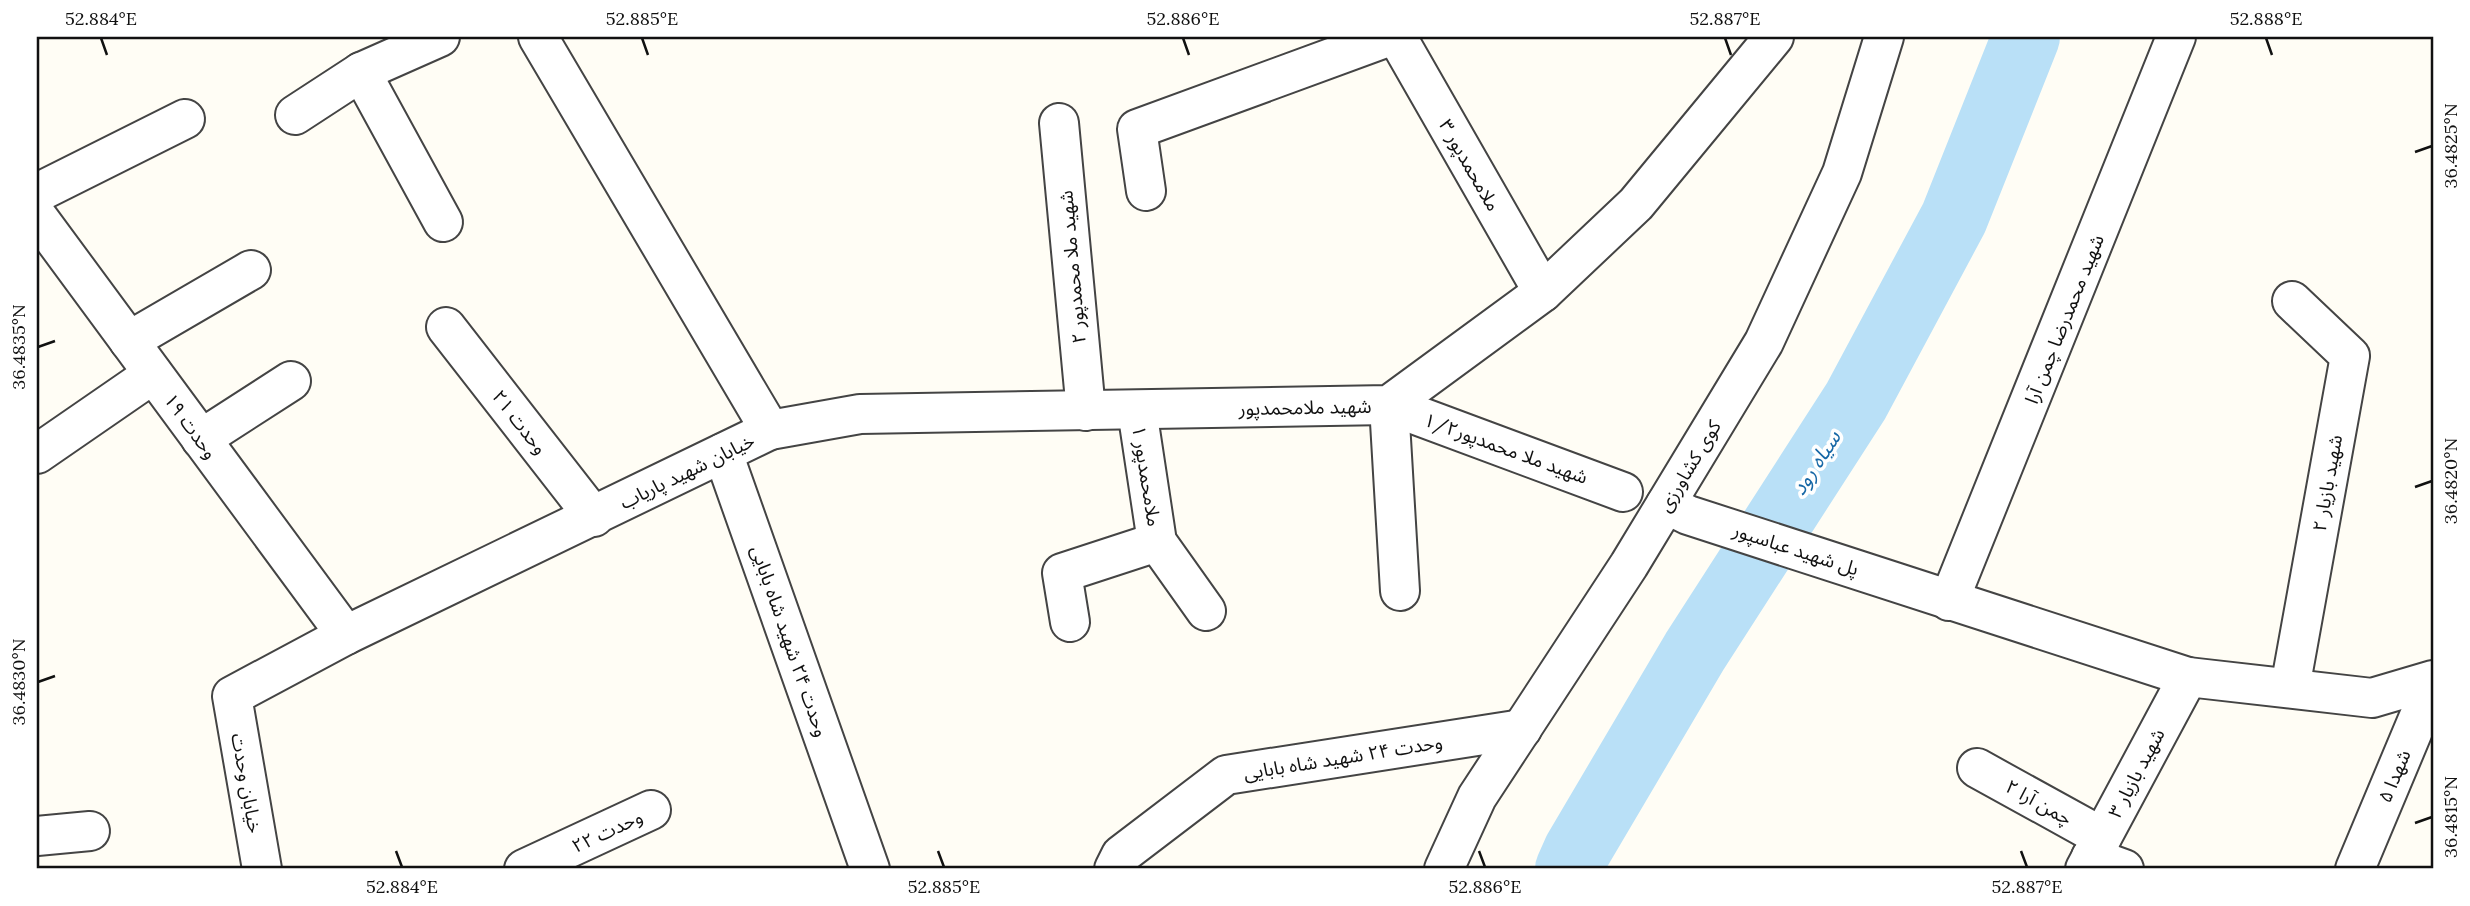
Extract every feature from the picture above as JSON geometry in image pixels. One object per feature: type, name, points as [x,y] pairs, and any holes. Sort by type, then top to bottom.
[{"type":"street","points":[[295,115],[361,72],[440,37]]},
{"type":"street","name":"خیابان شهید پاریاب","points":[[232,696],[346,635],[770,430],[538,37]]},
{"type":"street","points":[[1146,191],[1137,129],[1388,37]]},
{"type":"street","name":"ملامحمدپور ۳","points":[[1397,37],[1543,292]]},
{"type":"street","name":"شهید ملامحمدپور","points":[[770,430],[860,414],[1390,405],[1543,292],[1636,204],[1774,37]]},
{"type":"street","name":"شهید محمدرضا چمن آرا","points":[[1949,601],[2176,37]]},
{"type":"street","name":"کوی کشاورزی","points":[[1444,869],[1477,797],[1629,565],[1677,509],[1764,342],[1842,173],[1879,38]]},
{"type":"street","points":[[361,72],[443,222]]},
{"type":"street","points":[[37,194],[185,119]]},
{"type":"street","name":"شهید ملا محمدپور ۲","points":[[1059,123],[1086,411]]},
{"type":"street","name":"وحدت ۱۹","points":[[37,216],[346,635]]},
{"type":"street","points":[[129,341],[251,270]]},
{"type":"street","name":"شهید بازیار ۲","points":[[2290,688],[2350,356],[2292,301]]},
{"type":"street","name":"وحدت ۲۱","points":[[446,327],[594,517]]},
{"type":"street","points":[[37,453],[153,374]]},
{"type":"street","points":[[201,439],[291,381]]},
{"type":"street","points":[[1390,405],[1400,591]]},
{"type":"street","name":"شهید ملا محمدپور۱/۲","points":[[1390,405],[1623,492]]},
{"type":"street","name":"ملامحمدپور ۱","points":[[1137,410],[1157,541],[1206,611]]},
{"type":"street","name":"وحدت ۲۴ شهید شاه بابایی","points":[[723,453],[870,869]]},
{"type":"street","name":"پل شهید عباسپور","points":[[1677,509],[1949,601]]},
{"type":"street","points":[[1070,622],[1062,573],[1157,541]]},
{"type":"street","points":[[1949,601],[2188,677],[2372,698],[2433,682]]},
{"type":"street","name":"شهید بازیار ۳","points":[[2100,858],[2188,677]]},
{"type":"street","name":"شهدا ۵","points":[[2355,869],[2433,682]]},
{"type":"street","name":"خیابان وحدت","points":[[232,696],[262,869]]},
{"type":"street","name":"وحدت ۲۴ شهید شاه بابایی","points":[[1114,869],[1121,855],[1226,775],[1522,729]]},
{"type":"street","name":"چمن آرا ۲","points":[[1977,768],[2100,858]]},
{"type":"street","name":"وحدت ۲۲","points":[[524,869],[651,810]]},
{"type":"street","points":[[37,836],[90,831]]},
{"type":"waterway","name":"سیاه رود","points":[[1569,869],[1695,651],[1856,401],[1954,218],[2026,37]]}]
